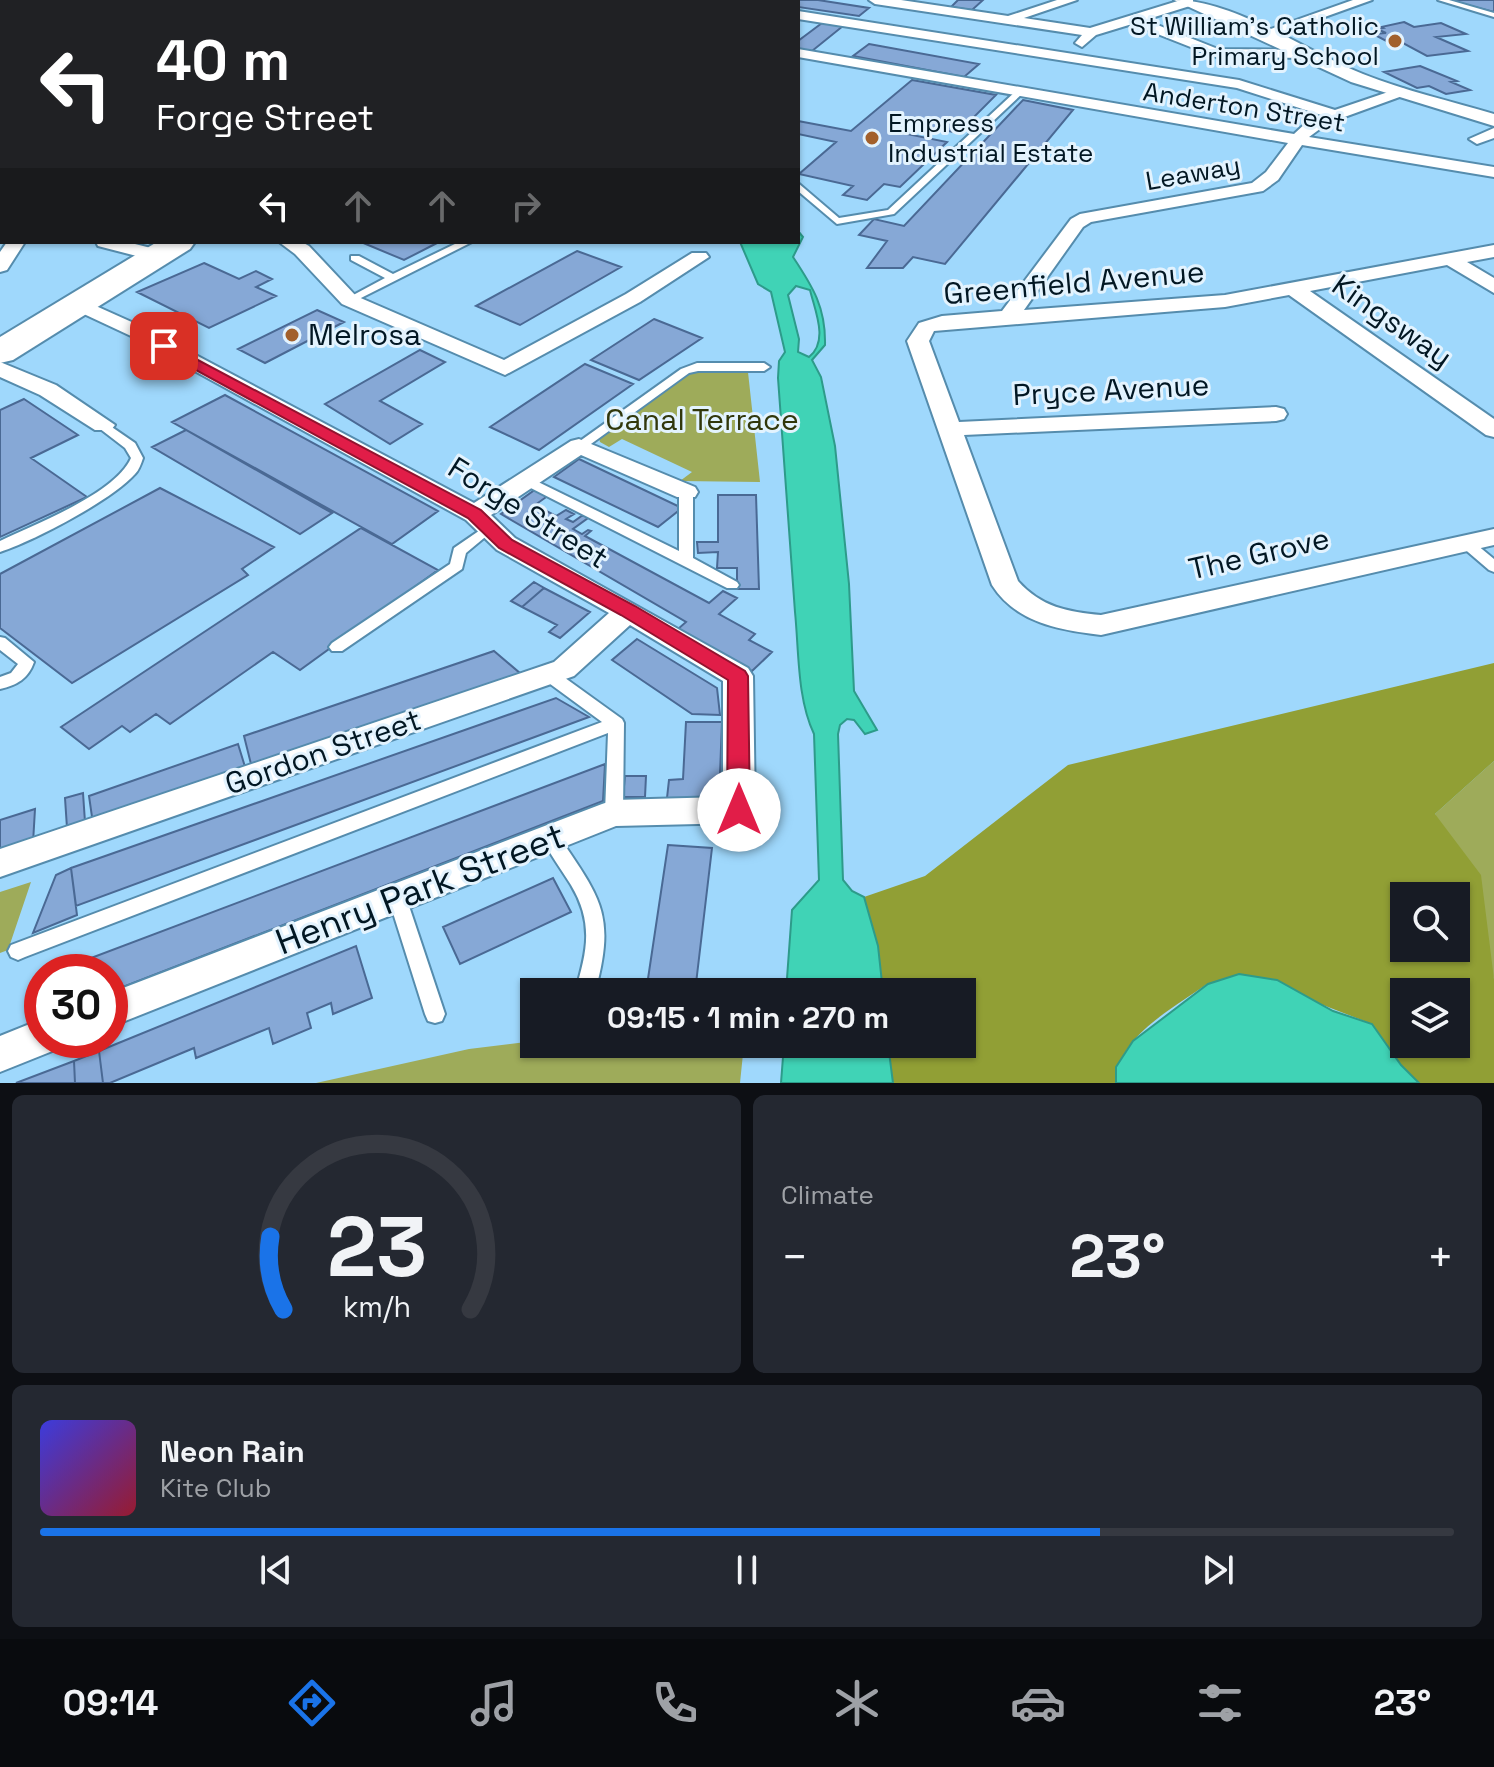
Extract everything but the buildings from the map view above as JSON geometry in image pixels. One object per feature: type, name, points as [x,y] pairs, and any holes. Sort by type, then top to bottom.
[{"type":"highway","points":[[0,352],[167,249]]},
{"type":"street","points":[[1047,0],[1066,1]]},
{"type":"street","points":[[1284,25],[1366,0]]},
{"type":"street","points":[[841,39],[881,1],[1091,32],[1185,1],[1252,27],[1357,78],[1494,120]]},
{"type":"street","points":[[1007,19],[1066,1]]},
{"type":"street","points":[[1308,4],[1331,12]]},
{"type":"street","points":[[800,15],[1239,84],[1338,116]]},
{"type":"street","points":[[1132,19],[1216,53],[1305,54]]},
{"type":"street","points":[[1071,58],[1091,32]]},
{"type":"street","name":"Anderton Street","points":[[800,53],[1494,172]]},
{"type":"street","name":"Leaway","points":[[1010,315],[1077,223],[1086,218],[1257,187],[1265,183],[1308,127],[1400,92]]},
{"type":"street","points":[[1477,139],[1494,133]]},
{"type":"street","points":[[0,266],[15,244]]},
{"type":"street","points":[[123,244],[167,249]]},
{"type":"street","points":[[301,245],[349,300],[505,368],[633,298],[699,257]]},
{"type":"street","name":"Greenfield Avenue","points":[[1039,614],[1020,603],[1006,585],[918,341],[926,327],[942,322],[1010,315],[1225,301],[1494,251]]},
{"type":"street","points":[[1450,259],[1494,287]]},
{"type":"street","name":"Kingsway","points":[[1294,289],[1494,430]]},
{"type":"street","name":"Forge Street","points":[[78,304],[138,332],[482,521],[506,544],[738,676],[739,810]]},
{"type":"street","points":[[0,369],[48,390],[103,425]]},
{"type":"street","name":"Pryce Avenue","points":[[950,429],[1276,414]]},
{"type":"street","points":[[482,521],[526,480],[579,446],[686,492]]},
{"type":"street","name":"The Grove","points":[[1039,614],[1065,622],[1101,625],[1494,537]]},
{"type":"street","name":"Gordon Street","points":[[0,863],[564,669],[628,611]]},
{"type":"street","name":"Henry Park Street","points":[[128,1003],[614,813],[739,810]]},
{"type":"lane","points":[[1441,0],[1494,15]]},
{"type":"lane","points":[[800,188],[837,221],[891,212],[1019,93]]},
{"type":"lane","points":[[349,300],[463,244]]},
{"type":"lane","points":[[355,258],[393,278]]},
{"type":"lane","points":[[579,446],[685,371],[697,367],[764,367]]},
{"type":"lane","points":[[0,547],[97,497],[131,473],[137,458],[130,446],[103,425]]},
{"type":"lane","points":[[526,480],[732,585]]},
{"type":"lane","points":[[686,492],[686,560]]},
{"type":"lane","points":[[337,647],[457,566],[459,551],[482,521]]},
{"type":"lane","points":[[1466,543],[1494,567]]},
{"type":"lane","points":[[0,642],[26,662],[25,669],[18,677],[0,683]]},
{"type":"lane","points":[[548,674],[616,723]]},
{"type":"lane","points":[[614,813],[616,723]]},
{"type":"lane","points":[[18,951],[616,723]]},
{"type":"lane","points":[[550,837],[590,902],[596,918],[599,940],[589,978]]},
{"type":"lane","points":[[397,897],[435,1014]]},
{"type":"green space","name":"Canal Terrace","points":[[747,363],[760,482],[680,481],[692,472],[622,439],[609,447],[600,442],[598,435],[693,364]]},
{"type":"green space","points":[[1494,761],[1494,979],[1470,912],[1470,882],[1459,882],[1435,814]]},
{"type":"green space","points":[[31,882],[8,950],[0,953],[0,892]]},
{"type":"green space","points":[[520,1043],[520,1058],[743,1058],[740,1083],[316,1083],[469,1049]]},
{"type":"shaded area","points":[[741,244],[800,244],[793,257],[817,298],[823,320],[825,345],[812,360],[821,377],[835,446],[849,584],[854,691],[877,730],[865,734],[854,720],[847,719],[840,725],[843,880],[852,891],[864,897],[878,946],[881,978],[787,978],[792,910],[819,880],[814,734],[804,705],[798,659],[778,378],[779,361],[785,352],[771,292],[758,284]],"holes":[[[796,286],[810,290],[819,334],[815,350],[809,357],[798,352],[799,339],[788,295]]]},
{"type":"shaded area","points":[[1494,663],[1494,761],[1435,814],[1481,875],[1494,979],[1494,1083],[1419,1083],[1396,1058],[1470,1058],[1470,978],[1390,978],[1390,1049],[1372,1024],[1310,1000],[1207,984],[1149,1025],[1136,1038],[1119,1067],[1116,1083],[893,1083],[890,1058],[976,1058],[976,978],[881,978],[878,946],[864,897],[925,876],[1068,765]]},
{"type":"shaded area","points":[[1239,974],[1277,980],[1333,1011],[1372,1024],[1390,1049],[1390,1058],[1396,1058],[1419,1083],[1116,1083],[1116,1067],[1133,1041],[1208,984]]},
{"type":"shaded area","points":[[783,1058],[890,1058],[893,1083],[781,1083]]},
{"type":"place","name":"St William's Catholic Primary School","points":[[1395,41]]},
{"type":"place","name":"Empress Industrial Estate","points":[[872,138]]},
{"type":"place","name":"Melrosa","points":[[292,335]]},
{"type":"route","points":[[164,346],[475,514],[506,544],[738,676],[739,810]]}]
